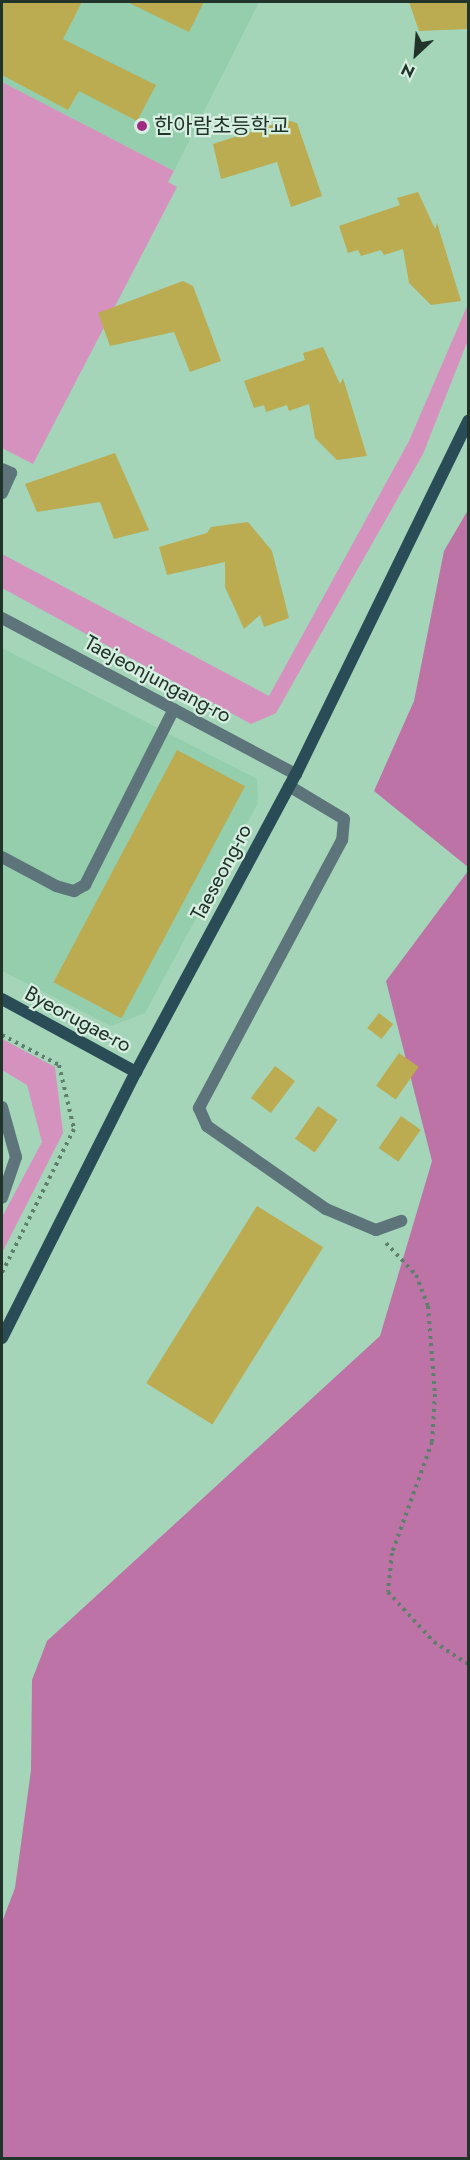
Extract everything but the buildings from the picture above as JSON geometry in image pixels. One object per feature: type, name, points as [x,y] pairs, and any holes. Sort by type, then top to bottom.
[{"type":"street","name":"Taeseong-ro","points":[[2,1338],[136,1072],[290,786],[468,421]]},
{"type":"street","points":[[2,469],[11,473],[2,493]]},
{"type":"street","name":"Taejeonjungang-ro","points":[[2,618],[296,774]]},
{"type":"street","points":[[2,857],[56,886],[74,891],[85,885],[174,709]]},
{"type":"street","points":[[290,786],[344,819],[342,840],[199,1108],[207,1126],[326,1209],[376,1230],[401,1221]]},
{"type":"street","name":"Byeorugae-ro","points":[[2,999],[136,1072]]},
{"type":"street","points":[[2,1107],[16,1157],[2,1198]]},
{"type":"path","points":[[2,1035],[59,1065],[74,1129],[2,1273]]},
{"type":"path","points":[[376,1230],[416,1275],[428,1306],[435,1394],[432,1442],[392,1552],[388,1592],[434,1642],[468,1664]]},
{"type":"shaded area","name":"한아람초등학교","points":[[2,2],[259,2],[174,171],[2,82]]},
{"type":"shaded area","points":[[2,82],[174,171],[168,182],[177,187],[33,464],[2,448]]},
{"type":"shaded area","points":[[468,304],[468,340],[423,454],[276,713],[251,724],[2,588],[2,554],[269,696],[409,441]]},
{"type":"shaded area","points":[[468,510],[468,867],[374,791],[414,701],[444,551]]},
{"type":"shaded area","points":[[2,648],[257,779],[258,803],[145,1013],[111,1026],[2,971]]},
{"type":"shaded area","points":[[468,871],[468,2158],[2,2158],[2,1922],[15,1888],[31,1770],[32,1680],[47,1641],[380,1336],[432,1161],[386,981]]},
{"type":"shaded area","points":[[2,1039],[55,1067],[63,1133],[2,1253],[2,1217],[42,1142],[27,1085],[2,1070]]},
{"type":"place","name":"한아람초등학교","points":[[142,126]]}]
